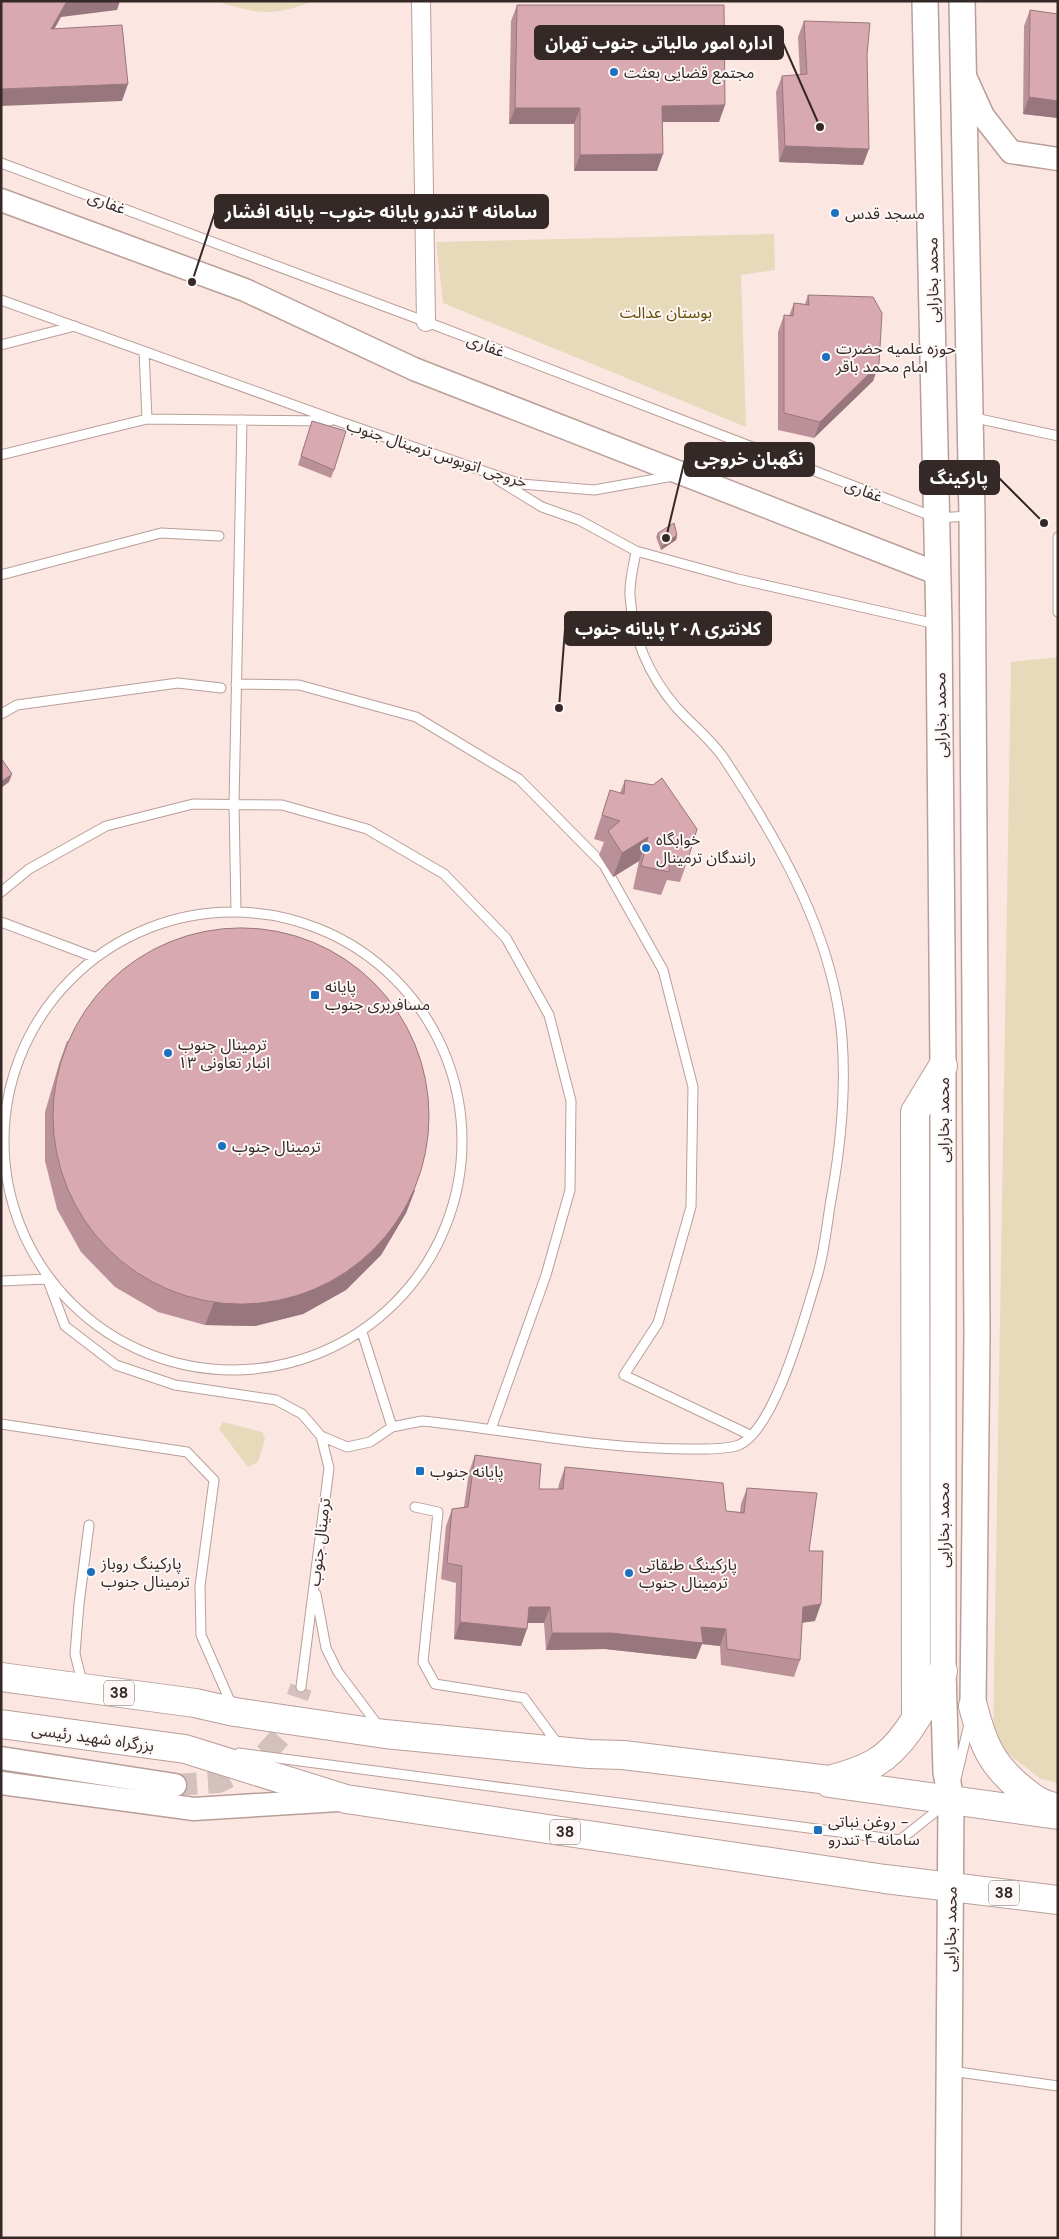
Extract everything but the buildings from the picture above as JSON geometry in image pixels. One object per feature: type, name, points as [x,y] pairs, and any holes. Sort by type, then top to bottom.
[{"type":"highway","points":[[916,1718],[915,1112],[943,1066]]},
{"type":"highway","points":[[724,1768],[829,1780],[853,1773],[876,1762],[900,1740],[916,1718],[943,1671]]},
{"type":"highway","name":"38","points":[[1,1677],[195,1703],[235,1712],[385,1734],[589,1754],[622,1755],[1058,1815]]},
{"type":"highway","points":[[974,1706],[980,1735],[994,1763],[1010,1780],[1041,1804],[1058,1808]]},
{"type":"highway","name":"بزرگراه شهید رئیسی","points":[[1,1723],[185,1749],[346,1799]]},
{"type":"highway","name":"38","points":[[346,1799],[885,1879],[1058,1900]]},
{"type":"main road","name":"محمد بخارایی","points":[[926,1],[939,574],[943,1066],[943,1671],[946,1772],[951,1800],[948,2238]]},
{"type":"main road","name":"محمد بخارایی","points":[[962,1],[972,528],[977,1324],[974,1706]]},
{"type":"main road","points":[[939,574],[972,528]]},
{"type":"street","points":[[421,1],[426,322]]},
{"type":"street","points":[[964,73],[983,116],[1011,152],[1058,159]]},
{"type":"street","name":"غفاری","points":[[1,200],[245,290],[414,369],[939,574]]},
{"type":"street","points":[[1,1758],[175,1785]]},
{"type":"street","points":[[1,1783],[194,1808],[346,1799]]},
{"type":"lane","name":"غفاری","points":[[1,163],[426,322],[937,518],[972,528]]},
{"type":"lane","name":"خروجی اتوبوس ترمینال جنوب","points":[[1,300],[338,421],[521,484],[594,490],[685,474]]},
{"type":"lane","points":[[1,345],[75,326]]},
{"type":"lane","points":[[144,351],[147,419]]},
{"type":"lane","points":[[971,417],[1058,436]]},
{"type":"lane","points":[[1,455],[147,419],[338,421]]},
{"type":"lane","points":[[236,911],[234,804],[242,420]]},
{"type":"lane","points":[[485,472],[542,507],[579,520],[636,550],[738,578],[939,625]]},
{"type":"lane","points":[[1,575],[160,533],[218,536]]},
{"type":"lane","points":[[1058,537],[1058,612]]},
{"type":"lane","points":[[321,1436],[347,1447],[370,1442],[392,1427],[422,1421],[647,1449],[708,1449],[739,1445],[757,1429],[792,1360],[820,1266],[843,1110],[842,1038],[835,994],[815,925],[789,867],[754,805],[722,755],[676,707],[650,673],[637,636],[629,593],[636,550]]},
{"type":"lane","points":[[1,714],[17,705],[178,683],[221,688]]},
{"type":"lane","points":[[236,684],[299,684],[416,717],[520,779],[604,865],[663,970],[693,1087],[691,1207],[658,1323],[624,1375],[750,1435]]},
{"type":"lane","points":[[1,892],[29,869],[106,826],[192,804],[282,805],[367,829],[444,874],[506,938],[550,1015],[572,1101],[570,1190],[546,1275],[491,1429]]},
{"type":"lane","points":[[236,911],[294,919],[348,942],[394,977],[430,1022],[454,1075],[464,1133],[458,1191],[438,1245],[406,1294],[362,1332],[309,1358],[252,1370],[194,1368],[138,1351],[88,1320],[48,1278],[18,1226],[3,1168],[4,1108],[20,1050],[51,999],[94,957],[138,932],[186,916],[236,911]]},
{"type":"lane","points":[[1,922],[94,957]]},
{"type":"lane","points":[[1,1280],[48,1278]]},
{"type":"lane","name":"ترمینال جنوب","points":[[48,1278],[65,1326],[116,1365],[174,1384],[276,1400],[302,1414],[321,1436],[329,1468],[301,1687]]},
{"type":"lane","points":[[362,1332],[392,1427]]},
{"type":"lane","points":[[1,1424],[187,1452],[214,1480],[200,1586],[200,1635],[235,1712]]},
{"type":"lane","points":[[415,1507],[438,1512],[423,1662],[435,1684],[524,1698],[557,1743],[589,1754]]},
{"type":"lane","points":[[84,1688],[76,1654],[79,1604],[90,1525]]},
{"type":"lane","points":[[314,1584],[326,1648],[338,1672],[385,1734]]},
{"type":"lane","points":[[1,1723],[626,1806],[900,1840],[951,1800],[974,1706]]},
{"type":"lane","points":[[949,2070],[1058,2086]]},
{"type":"green space","points":[[215,1],[313,1],[286,10],[264,12]]},
{"type":"green space","name":"بوستان عدالت","points":[[774,234],[775,270],[741,275],[746,427],[443,303],[436,242]]},
{"type":"green space","points":[[1058,657],[1058,1783],[1041,1779],[999,1747],[993,1739],[1011,662]]},
{"type":"green space","points":[[223,1422],[262,1432],[265,1439],[258,1462],[248,1467],[219,1429]]},
{"type":"tunnel","points":[[175,1785],[219,1782],[258,1762],[287,1729],[301,1687]]},
{"type":"place","name":"مجتمع قضایی بعثت","points":[[614,72]]},
{"type":"place","name":"اداره امور مالیاتی جنوب تهران","points":[[820,127]]},
{"type":"place","name":"مسجد قدس","points":[[835,213]]},
{"type":"place","name":"سامانه ۴ تندرو پایانه جنوب- پایانه افشار","points":[[192,282]]},
{"type":"place","name":"حوزه علمیه حضرت امام محمد باقر","points":[[826,357]]},
{"type":"place","name":"پارکینگ","points":[[1044,523]]},
{"type":"place","name":"نگهبان خروجی","points":[[666,538]]},
{"type":"place","name":"کلانتری ۲۰۸ پایانه جنوب","points":[[559,708]]},
{"type":"place","name":"خوابگاه رانندگان ترمینال","points":[[646,848]]},
{"type":"place","name":"پایانه مسافربری جنوب","points":[[315,995]]},
{"type":"place","name":"ترمینال جنوب انبار تعاونی ۱۳","points":[[168,1053]]},
{"type":"place","name":"ترمینال جنوب","points":[[222,1146]]},
{"type":"place","name":"پایانه جنوب","points":[[420,1471]]},
{"type":"place","name":"پارکینگ روباز ترمینال جنوب","points":[[91,1572]]},
{"type":"place","name":"پارکینگ طبقاتی ترمینال جنوب","points":[[629,1573]]},
{"type":"place","name":"روغن نباتی - سامانه ۴ تندرو","points":[[818,1830]]}]
